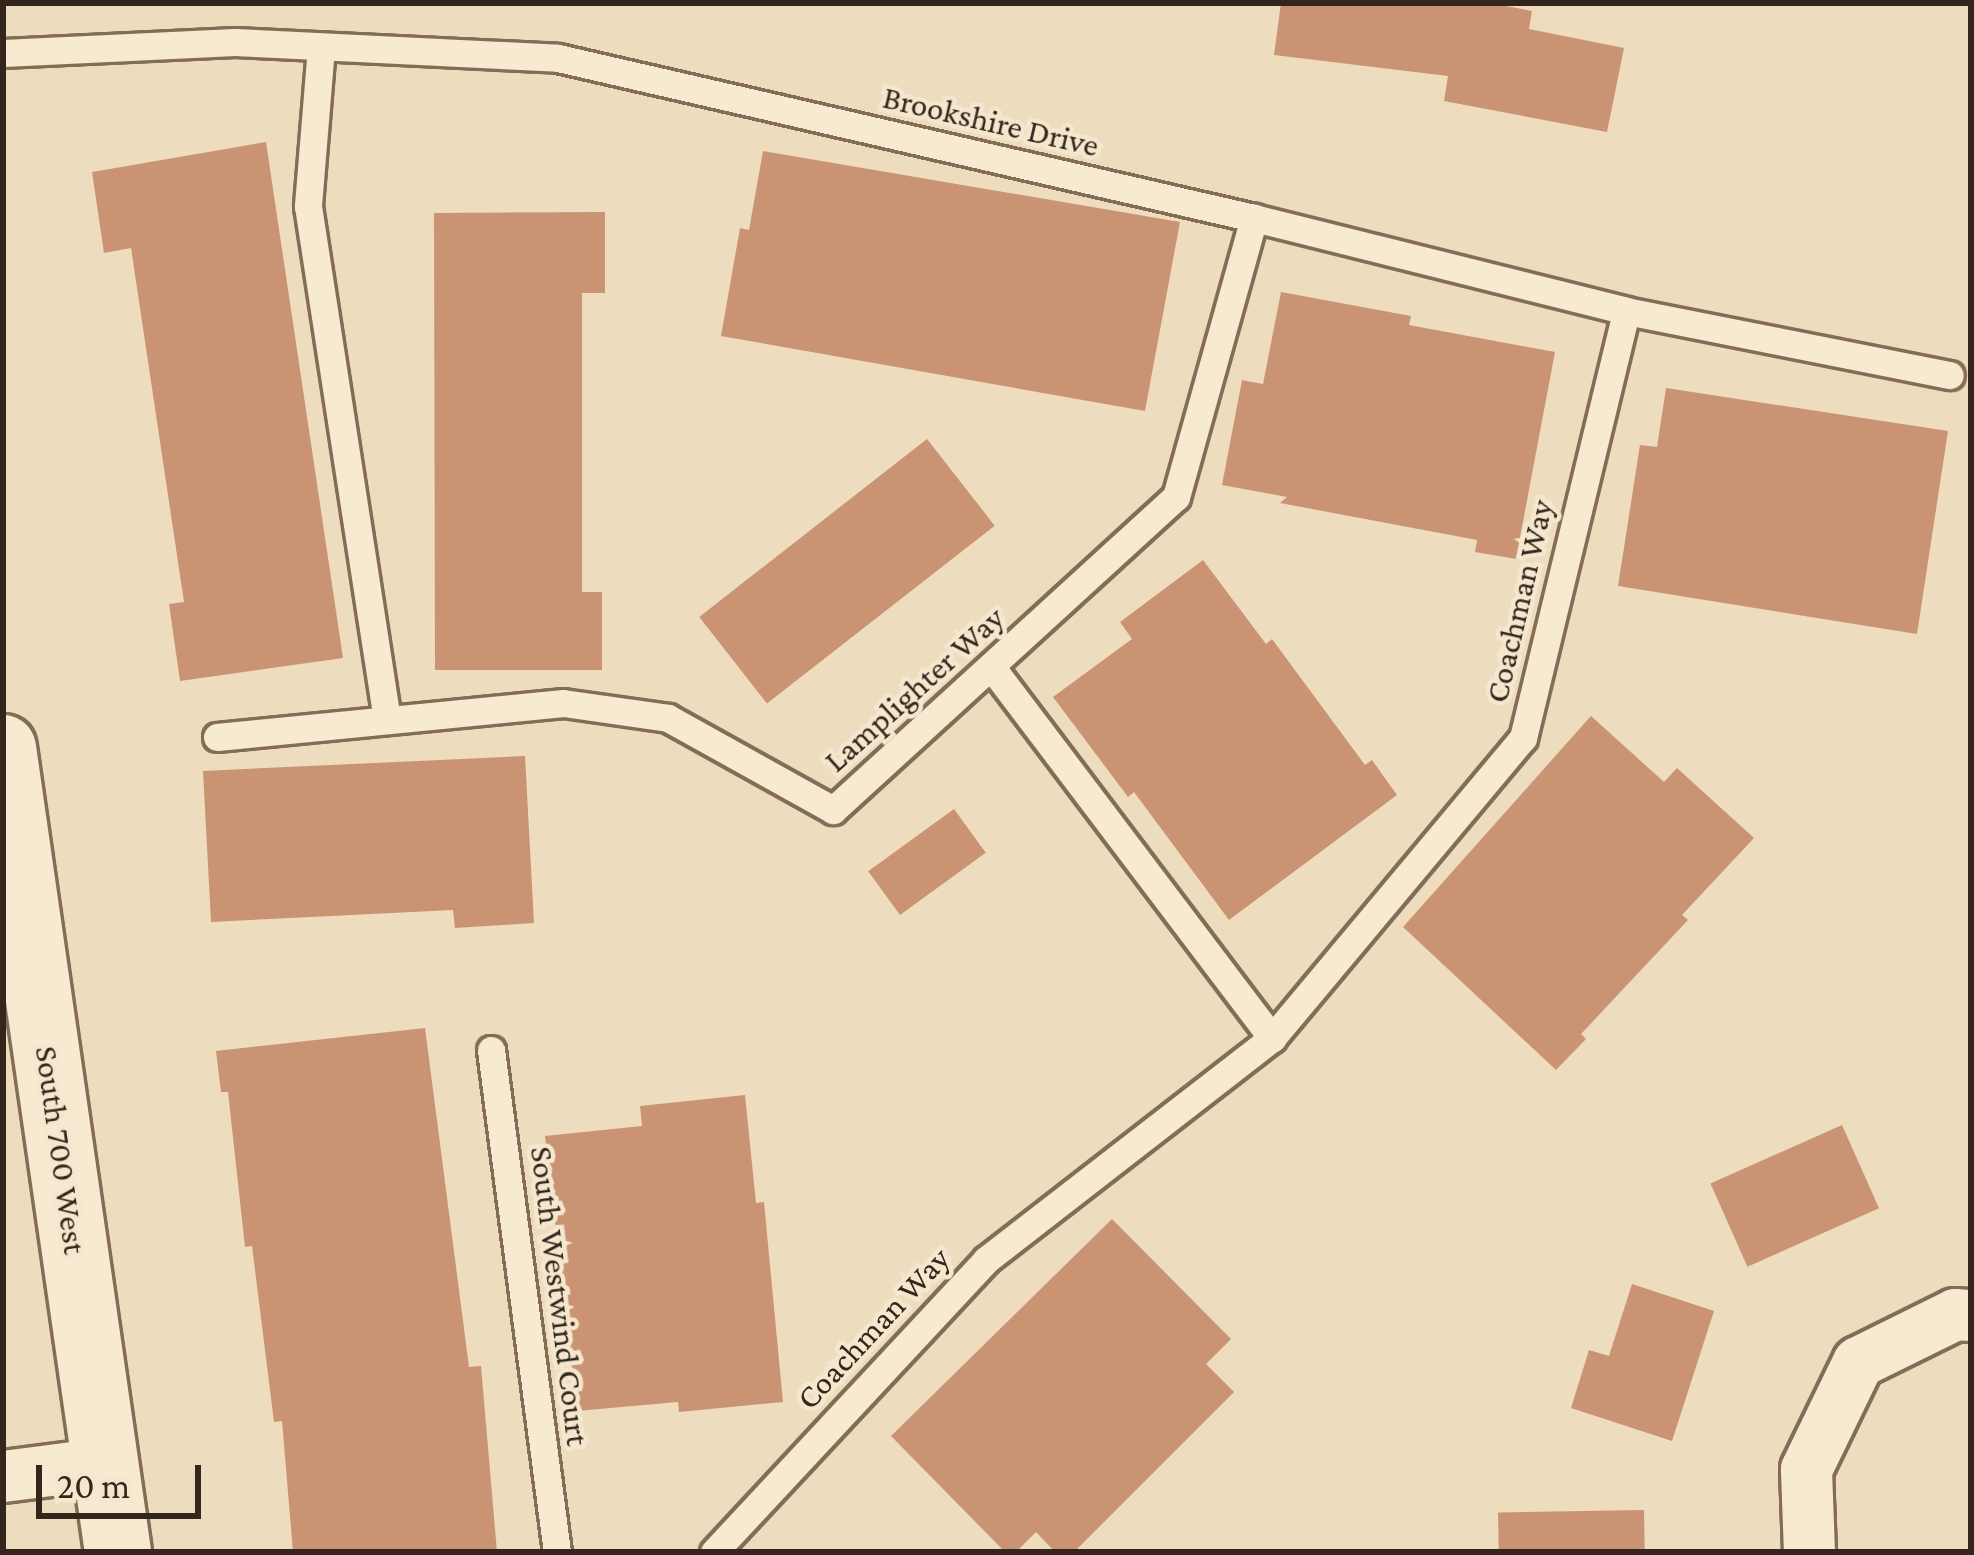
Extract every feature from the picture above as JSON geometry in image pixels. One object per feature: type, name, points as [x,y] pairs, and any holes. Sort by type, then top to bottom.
[{"type":"street","name":"South 700 West","points":[[3,748],[118,1552]]},
{"type":"street","points":[[1809,1552],[1806,1469],[1858,1362],[1955,1315],[1971,1315]]},
{"type":"street","points":[[3,1476],[105,1463]]},
{"type":"lane","name":"Brookshire Drive","points":[[3,53],[235,42],[558,58],[1254,218],[1626,311],[1950,374]]},
{"type":"lane","points":[[321,47],[308,206],[386,720]]},
{"type":"lane","name":"Lamplighter Way","points":[[218,737],[563,703],[668,718],[832,810],[993,669],[1176,497],[1254,218]]},
{"type":"lane","name":"Coachman Way","points":[[714,1552],[986,1260],[1272,1038],[1523,738],[1626,311]]},
{"type":"lane","points":[[993,669],[1272,1038]]},
{"type":"lane","name":"South Westwind Court","points":[[491,1050],[557,1552]]},
{"type":"building","points":[[1281,3],[1490,3],[1532,11],[1529,29],[1624,48],[1607,132],[1444,101],[1448,76],[1274,55]]},
{"type":"building","points":[[266,142],[343,658],[180,681],[169,604],[184,602],[131,248],[104,253],[92,172]]},
{"type":"building","points":[[763,151],[1180,222],[1145,411],[721,336],[740,228],[749,230]]},
{"type":"building","points":[[605,212],[605,293],[582,293],[582,592],[602,592],[602,670],[435,670],[434,213]]},
{"type":"building","points":[[1281,292],[1411,316],[1409,325],[1555,352],[1516,559],[1475,552],[1477,540],[1280,503],[1287,497],[1222,485],[1242,380],[1263,384]]},
{"type":"building","points":[[1666,388],[1948,431],[1917,634],[1618,586],[1640,445],[1657,447]]},
{"type":"building","points":[[927,439],[995,526],[767,704],[699,617]]},
{"type":"building","points":[[1203,560],[1266,644],[1272,639],[1365,765],[1372,760],[1397,795],[1229,920],[1134,792],[1128,797],[1053,697],[1132,639],[1120,622]]},
{"type":"building","points":[[1591,716],[1664,782],[1677,768],[1754,838],[1682,915],[1688,920],[1581,1034],[1586,1039],[1556,1070],[1403,927]]},
{"type":"building","points":[[525,756],[534,923],[455,928],[453,910],[211,922],[203,771]]},
{"type":"building","points":[[954,809],[986,853],[900,915],[868,871]]},
{"type":"building","points":[[425,1028],[469,1367],[481,1366],[497,1552],[293,1552],[282,1421],[274,1422],[252,1246],[245,1247],[228,1092],[221,1092],[216,1051]]},
{"type":"building","points":[[745,1095],[756,1203],[764,1202],[783,1402],[679,1412],[678,1402],[577,1411],[545,1136],[642,1126],[640,1106]]},
{"type":"building","points":[[1842,1125],[1879,1208],[1747,1267],[1710,1184]]},
{"type":"building","points":[[1112,1219],[1231,1339],[1206,1364],[1234,1392],[1074,1552],[1055,1552],[1036,1532],[1016,1552],[1005,1552],[891,1436]]},
{"type":"building","points":[[1632,1284],[1714,1311],[1672,1441],[1571,1408],[1589,1350],[1609,1356]]},
{"type":"building","points":[[1644,1510],[1645,1552],[1499,1552],[1498,1513]]}]
